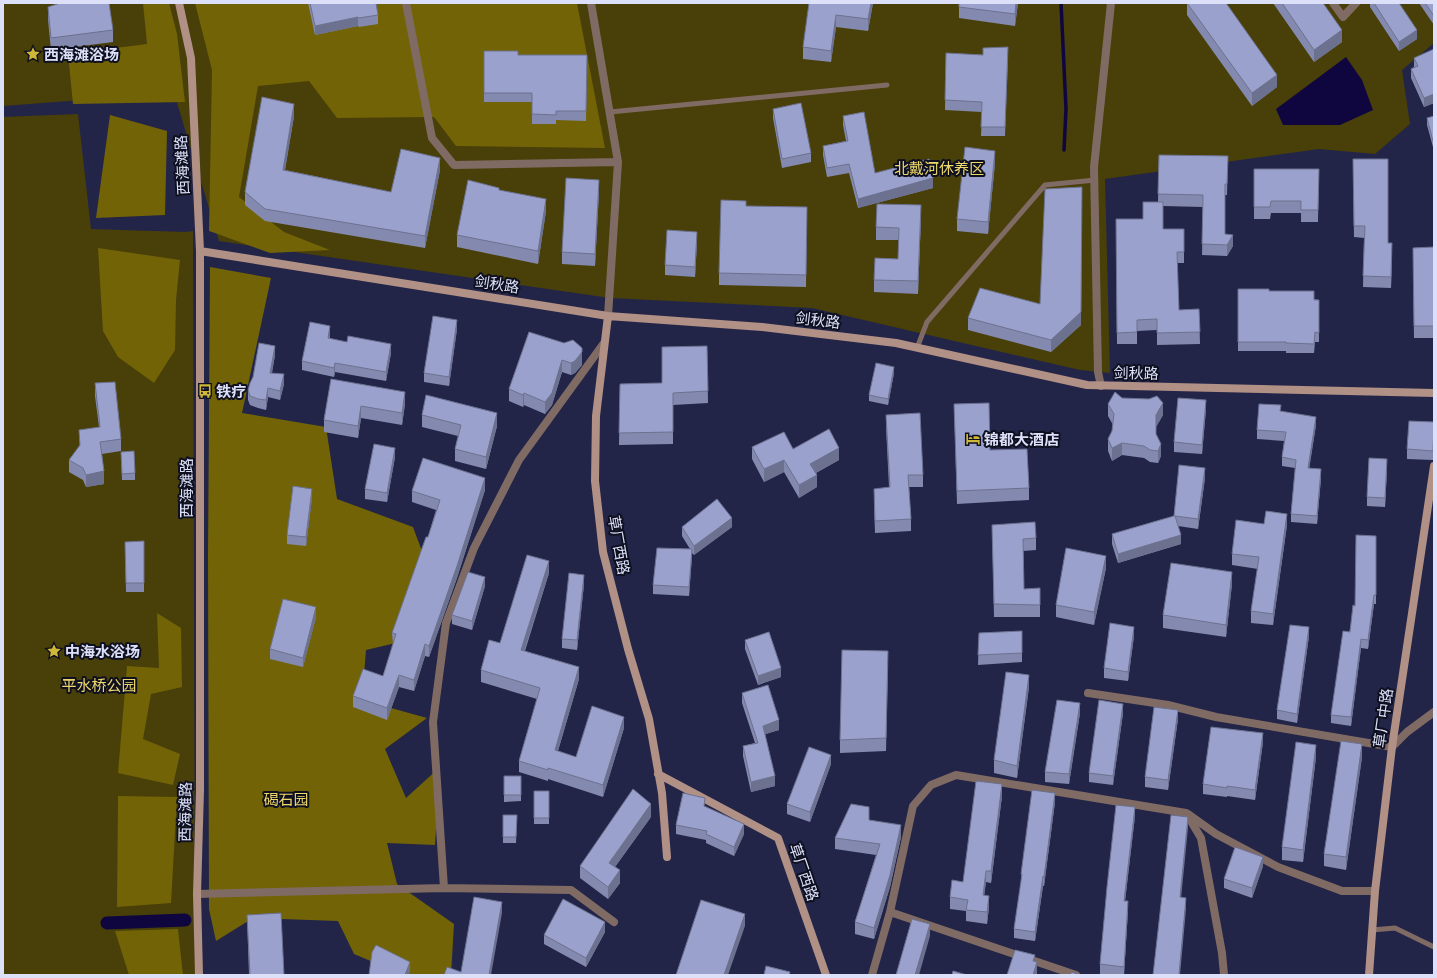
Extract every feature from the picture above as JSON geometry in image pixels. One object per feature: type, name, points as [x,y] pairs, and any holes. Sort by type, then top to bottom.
[{"type":"main road","name":"西海滩路","points":[[179,3],[191,58],[200,251],[200,790],[197,894],[199,975]]},
{"type":"main road","name":"剑秋路","points":[[200,251],[608,316],[762,326],[896,343],[1087,385],[1434,393]]},
{"type":"main road","name":"草厂西路","points":[[608,316],[596,416],[595,480],[603,552],[626,642],[648,719],[662,793],[667,858]]},
{"type":"main road","name":"草厂中路","points":[[1369,975],[1375,891],[1392,747],[1434,466]]},
{"type":"main road","name":"草厂西路","points":[[658,774],[778,838],[826,975]]},
{"type":"street","points":[[406,3],[432,138],[454,165],[618,162]]},
{"type":"street","points":[[591,3],[618,162],[608,316]]},
{"type":"street","points":[[1101,386],[1098,372],[1095,160],[1111,3]]},
{"type":"street","points":[[1333,3],[1344,17],[1356,3]]},
{"type":"street","points":[[444,888],[434,722],[446,623],[474,548],[519,460],[604,343]]},
{"type":"street","points":[[1088,693],[1168,705],[1216,717],[1392,747],[1407,732],[1434,712]]},
{"type":"street","points":[[872,975],[890,912],[913,806],[931,786],[956,775],[1186,813],[1216,834],[1278,867],[1342,891],[1375,891]]},
{"type":"street","points":[[1186,813],[1201,838],[1222,953],[1224,975]]},
{"type":"street","points":[[197,894],[444,888],[571,890],[614,922]]},
{"type":"street","points":[[890,912],[1076,975]]},
{"type":"lane","points":[[610,112],[887,85]]},
{"type":"lane","points":[[917,348],[927,322],[1045,184],[1095,180]]},
{"type":"lane","points":[[1372,930],[1395,928],[1434,948]]},
{"type":"green space","name":"北戴河休养区","points":[[3,3],[1434,3],[1434,43],[1402,70],[1410,124],[1375,154],[1319,149],[1105,179],[1110,373],[1080,370],[812,308],[610,298],[219,241],[174,93],[3,106]]},
{"type":"green space","points":[[143,3],[169,3],[177,34],[185,102],[73,104],[68,54],[147,44]]},
{"type":"green space","points":[[195,3],[577,3],[605,148],[456,146],[434,117],[337,118],[309,81],[258,86],[239,197],[284,232],[330,250],[270,253],[209,231],[212,70]]},
{"type":"green space","name":"平水桥公园","points":[[78,114],[91,229],[193,231],[195,962],[197,975],[3,975],[3,117]]},
{"type":"green space","points":[[110,115],[167,131],[165,215],[96,218]]},
{"type":"green space","points":[[98,248],[180,260],[176,300],[175,350],[154,383],[118,357],[103,331]]},
{"type":"green space","name":"碣石园","points":[[210,267],[271,278],[242,413],[326,427],[337,499],[413,527],[426,562],[400,642],[366,650],[362,700],[427,718],[385,749],[406,798],[440,767],[435,845],[387,843],[397,884],[454,924],[451,975],[404,975],[354,954],[338,921],[253,918],[216,941],[209,909],[208,558]]},
{"type":"green space","points":[[157,613],[181,628],[182,687],[151,694],[143,739],[180,754],[173,785],[118,773],[127,666],[159,668]]},
{"type":"green space","points":[[118,796],[177,797],[171,903],[117,907]]},
{"type":"green space","points":[[178,929],[183,975],[129,975],[115,931]]},
{"type":"shaded area","points":[[1346,57],[1362,80],[1373,110],[1340,125],[1283,125],[1276,109]]},
{"type":"building","points":[[60,3],[109,3],[113,30],[51,38],[48,7]]},
{"type":"building","points":[[310,3],[376,3],[378,15],[358,17],[315,26]]},
{"type":"building","points":[[809,3],[871,3],[868,19],[836,15],[831,51],[803,47]]},
{"type":"building","points":[[959,3],[1016,3],[1015,14],[959,7]]},
{"type":"building","points":[[1187,3],[1226,3],[1277,75],[1252,93]]},
{"type":"building","points":[[1282,3],[1323,3],[1342,30],[1314,50]]},
{"type":"building","points":[[1374,3],[1399,3],[1417,30],[1399,42]]},
{"type":"building","points":[[1425,3],[1434,3],[1434,16]]},
{"type":"building","points":[[1008,47],[1005,127],[981,127],[982,102],[945,100],[946,53],[983,55],[983,48]]},
{"type":"building","points":[[1434,49],[1434,94],[1424,98],[1411,69],[1418,66],[1414,58]]},
{"type":"building","points":[[484,51],[518,51],[518,55],[587,55],[586,111],[556,111],[556,115],[532,114],[532,93],[484,93]]},
{"type":"building","points":[[262,97],[294,104],[283,170],[391,192],[401,149],[440,158],[425,236],[265,209],[245,192]]},
{"type":"building","points":[[801,103],[811,153],[782,159],[773,109]]},
{"type":"building","points":[[864,112],[875,173],[929,159],[933,178],[858,199],[849,164],[827,168],[823,146],[848,141],[843,116]]},
{"type":"building","points":[[1434,116],[1434,140],[1433,141],[1427,118]]},
{"type":"building","points":[[965,147],[995,151],[988,222],[957,219]]},
{"type":"building","points":[[1159,155],[1228,156],[1227,184],[1225,184],[1225,234],[1233,235],[1227,245],[1202,244],[1203,195],[1158,194]]},
{"type":"building","points":[[1353,159],[1388,159],[1388,243],[1392,243],[1391,277],[1363,276],[1365,226],[1354,226]]},
{"type":"building","points":[[1254,169],[1319,169],[1318,210],[1301,210],[1301,201],[1271,201],[1270,207],[1254,207]]},
{"type":"building","points":[[566,178],[599,180],[595,254],[562,252]]},
{"type":"building","points":[[468,180],[499,188],[499,190],[546,199],[538,251],[457,235]]},
{"type":"building","points":[[1082,187],[1081,312],[1051,340],[968,318],[980,288],[1040,304],[1045,189]]},
{"type":"building","points":[[721,200],[746,201],[746,206],[807,207],[806,275],[719,273]]},
{"type":"building","points":[[1143,202],[1163,202],[1163,229],[1184,229],[1184,252],[1177,252],[1179,310],[1199,309],[1200,332],[1157,333],[1157,319],[1137,320],[1137,332],[1117,333],[1116,219],[1143,219]]},
{"type":"building","points":[[877,204],[921,205],[918,281],[874,280],[875,258],[898,259],[899,228],[876,227]]},
{"type":"building","points":[[667,230],[697,232],[695,267],[665,265]]},
{"type":"building","points":[[1434,247],[1434,326],[1414,326],[1413,248]]},
{"type":"building","points":[[1238,289],[1314,291],[1314,300],[1319,300],[1319,333],[1315,332],[1314,344],[1286,342],[1238,342]]},
{"type":"building","points":[[433,316],[457,320],[449,377],[424,373]]},
{"type":"building","points":[[310,322],[330,326],[328,338],[347,342],[348,336],[391,344],[386,372],[335,363],[334,368],[302,361]]},
{"type":"building","points":[[529,332],[564,343],[573,340],[582,348],[582,352],[575,361],[571,363],[562,360],[552,393],[545,402],[524,393],[523,395],[509,389]]},
{"type":"building","points":[[259,343],[275,346],[270,373],[284,374],[280,391],[268,388],[266,400],[250,396],[248,390],[253,377]]},
{"type":"building","points":[[707,346],[708,391],[673,393],[673,432],[619,433],[620,384],[662,383],[662,347]]},
{"type":"building","points":[[876,363],[894,367],[888,399],[869,395]]},
{"type":"building","points":[[331,379],[405,392],[402,413],[361,406],[358,426],[324,420]]},
{"type":"building","points":[[115,382],[121,439],[100,442],[104,471],[86,475],[83,468],[69,460],[80,445],[79,430],[100,427],[95,383]]},
{"type":"building","points":[[1115,392],[1122,398],[1149,399],[1157,396],[1163,403],[1156,415],[1156,434],[1161,444],[1158,451],[1150,450],[1144,446],[1122,443],[1112,448],[1108,439],[1112,431],[1114,414],[1108,404]]},
{"type":"building","points":[[426,395],[497,413],[486,457],[455,449],[461,425],[422,415]]},
{"type":"building","points":[[1178,398],[1206,400],[1202,445],[1174,442]]},
{"type":"building","name":"锦都大酒店","points":[[989,403],[990,450],[1027,449],[1029,488],[957,491],[954,404]]},
{"type":"building","points":[[1259,404],[1281,405],[1280,411],[1316,417],[1308,468],[1321,469],[1317,516],[1291,514],[1296,460],[1282,457],[1286,432],[1257,430]]},
{"type":"building","points":[[920,413],[923,475],[908,475],[911,519],[875,521],[874,489],[890,487],[886,415]]},
{"type":"building","points":[[1409,421],[1434,422],[1433,451],[1407,449]]},
{"type":"building","points":[[829,429],[839,448],[810,464],[817,475],[799,485],[784,460],[764,469],[752,447],[784,432],[793,449]]},
{"type":"building","points":[[374,444],[395,448],[387,493],[365,489]]},
{"type":"building","points":[[134,451],[135,473],[122,474],[121,452]]},
{"type":"building","points":[[423,458],[485,478],[457,566],[429,646],[425,644],[414,680],[399,675],[387,708],[353,696],[363,669],[383,676],[396,634],[392,633],[426,537],[428,537],[440,500],[412,491]]},
{"type":"building","points":[[1369,458],[1387,459],[1385,498],[1367,497]]},
{"type":"building","points":[[1179,465],[1205,468],[1198,519],[1175,516],[1181,535],[1118,554],[1112,534],[1174,516]]},
{"type":"building","points":[[293,486],[312,489],[306,537],[287,535]]},
{"type":"building","points":[[717,499],[732,518],[694,546],[682,527]]},
{"type":"building","points":[[1266,511],[1287,514],[1273,614],[1251,611],[1259,557],[1232,554],[1236,520],[1264,524]]},
{"type":"building","points":[[1035,522],[1036,538],[1023,539],[1024,589],[1040,588],[1040,605],[994,604],[992,525]]},
{"type":"building","points":[[1356,535],[1376,536],[1376,595],[1374,595],[1368,640],[1361,639],[1351,717],[1331,715],[1343,631],[1350,632],[1353,605],[1355,606]]},
{"type":"building","points":[[144,541],[144,583],[126,583],[125,542]]},
{"type":"building","points":[[657,548],[692,549],[689,587],[653,585]]},
{"type":"building","points":[[1066,548],[1106,556],[1094,612],[1056,605]]},
{"type":"building","points":[[527,555],[549,561],[521,650],[579,667],[555,750],[576,757],[592,706],[624,717],[603,785],[548,768],[548,770],[519,761],[540,688],[481,670],[489,640],[500,643]]},
{"type":"building","points":[[1171,563],[1232,572],[1226,625],[1163,615]]},
{"type":"building","points":[[468,572],[485,577],[472,621],[452,615]]},
{"type":"building","points":[[569,573],[584,575],[577,640],[562,639]]},
{"type":"building","points":[[283,599],[316,607],[303,658],[270,649]]},
{"type":"building","points":[[1110,623],[1134,627],[1128,672],[1104,668]]},
{"type":"building","points":[[1290,625],[1309,627],[1297,714],[1277,710]]},
{"type":"building","points":[[1022,631],[1022,653],[978,655],[979,633]]},
{"type":"building","points":[[769,632],[781,668],[758,676],[745,640]]},
{"type":"building","points":[[842,650],[888,651],[886,738],[840,740]]},
{"type":"building","points":[[1006,672],[1029,675],[1017,766],[994,760]]},
{"type":"building","points":[[768,685],[779,720],[763,726],[775,776],[751,782],[743,746],[758,743],[742,693]]},
{"type":"building","points":[[1057,700],[1080,703],[1069,774],[1045,772]]},
{"type":"building","points":[[1099,700],[1123,704],[1113,776],[1089,773]]},
{"type":"building","points":[[1154,707],[1178,710],[1168,780],[1145,777]]},
{"type":"building","points":[[1211,727],[1263,733],[1255,790],[1227,786],[1227,788],[1203,784]]},
{"type":"building","points":[[1341,741],[1362,744],[1346,857],[1324,854]]},
{"type":"building","points":[[1296,742],[1316,745],[1303,850],[1282,847]]},
{"type":"building","points":[[809,747],[831,755],[810,812],[787,804]]},
{"type":"building","points":[[504,776],[521,776],[521,795],[504,795]]},
{"type":"building","points":[[976,781],[1002,784],[991,871],[986,871],[983,895],[989,896],[987,912],[966,910],[968,900],[950,897],[952,880],[963,882]]},
{"type":"building","points":[[633,789],[651,804],[609,863],[620,870],[608,887],[580,866]]},
{"type":"building","points":[[1032,790],[1055,793],[1035,932],[1014,929]]},
{"type":"building","points":[[534,791],[549,791],[549,818],[534,818]]},
{"type":"building","points":[[683,793],[705,798],[704,806],[744,824],[734,847],[706,834],[707,831],[676,825]]},
{"type":"building","points":[[851,804],[869,807],[869,820],[901,825],[890,875],[874,928],[855,922],[880,844],[835,838]]},
{"type":"building","points":[[1116,805],[1135,807],[1124,901],[1128,901],[1124,967],[1100,964]]},
{"type":"building","points":[[503,815],[517,815],[516,837],[503,837]]},
{"type":"building","points":[[1171,815],[1188,817],[1180,897],[1186,898],[1179,975],[1153,975]]},
{"type":"building","points":[[1235,847],[1263,857],[1252,888],[1224,879]]},
{"type":"building","points":[[474,897],[502,902],[489,975],[444,975],[447,967],[461,972]]},
{"type":"building","points":[[563,899],[605,922],[586,958],[544,935]]},
{"type":"building","points":[[701,900],[745,914],[724,975],[676,975]]},
{"type":"building","points":[[281,913],[284,975],[250,975],[247,915]]},
{"type":"building","points":[[912,919],[930,924],[915,975],[896,975]]},
{"type":"building","points":[[376,945],[410,962],[405,975],[369,975],[372,952]]},
{"type":"building","points":[[1015,950],[1035,955],[1033,961],[1037,962],[1033,975],[1007,975]]},
{"type":"building","points":[[766,966],[790,972],[789,975],[764,975]]},
{"type":"building","points":[[953,971],[967,975],[952,975]]},
{"type":"building","points":[[1071,972],[1081,975],[1071,975]]},
{"type":"waterway","points":[[1061,3],[1066,109],[1064,150]]},
{"type":"waterway","points":[[107,923],[185,920]]},
{"type":"place","name":"西海滩浴场","points":[[33,54]]},
{"type":"place","name":"铁疗","points":[[205,391]]},
{"type":"place","name":"锦都大酒店","points":[[973,439]]},
{"type":"place","name":"中海水浴场","points":[[54,651]]}]
